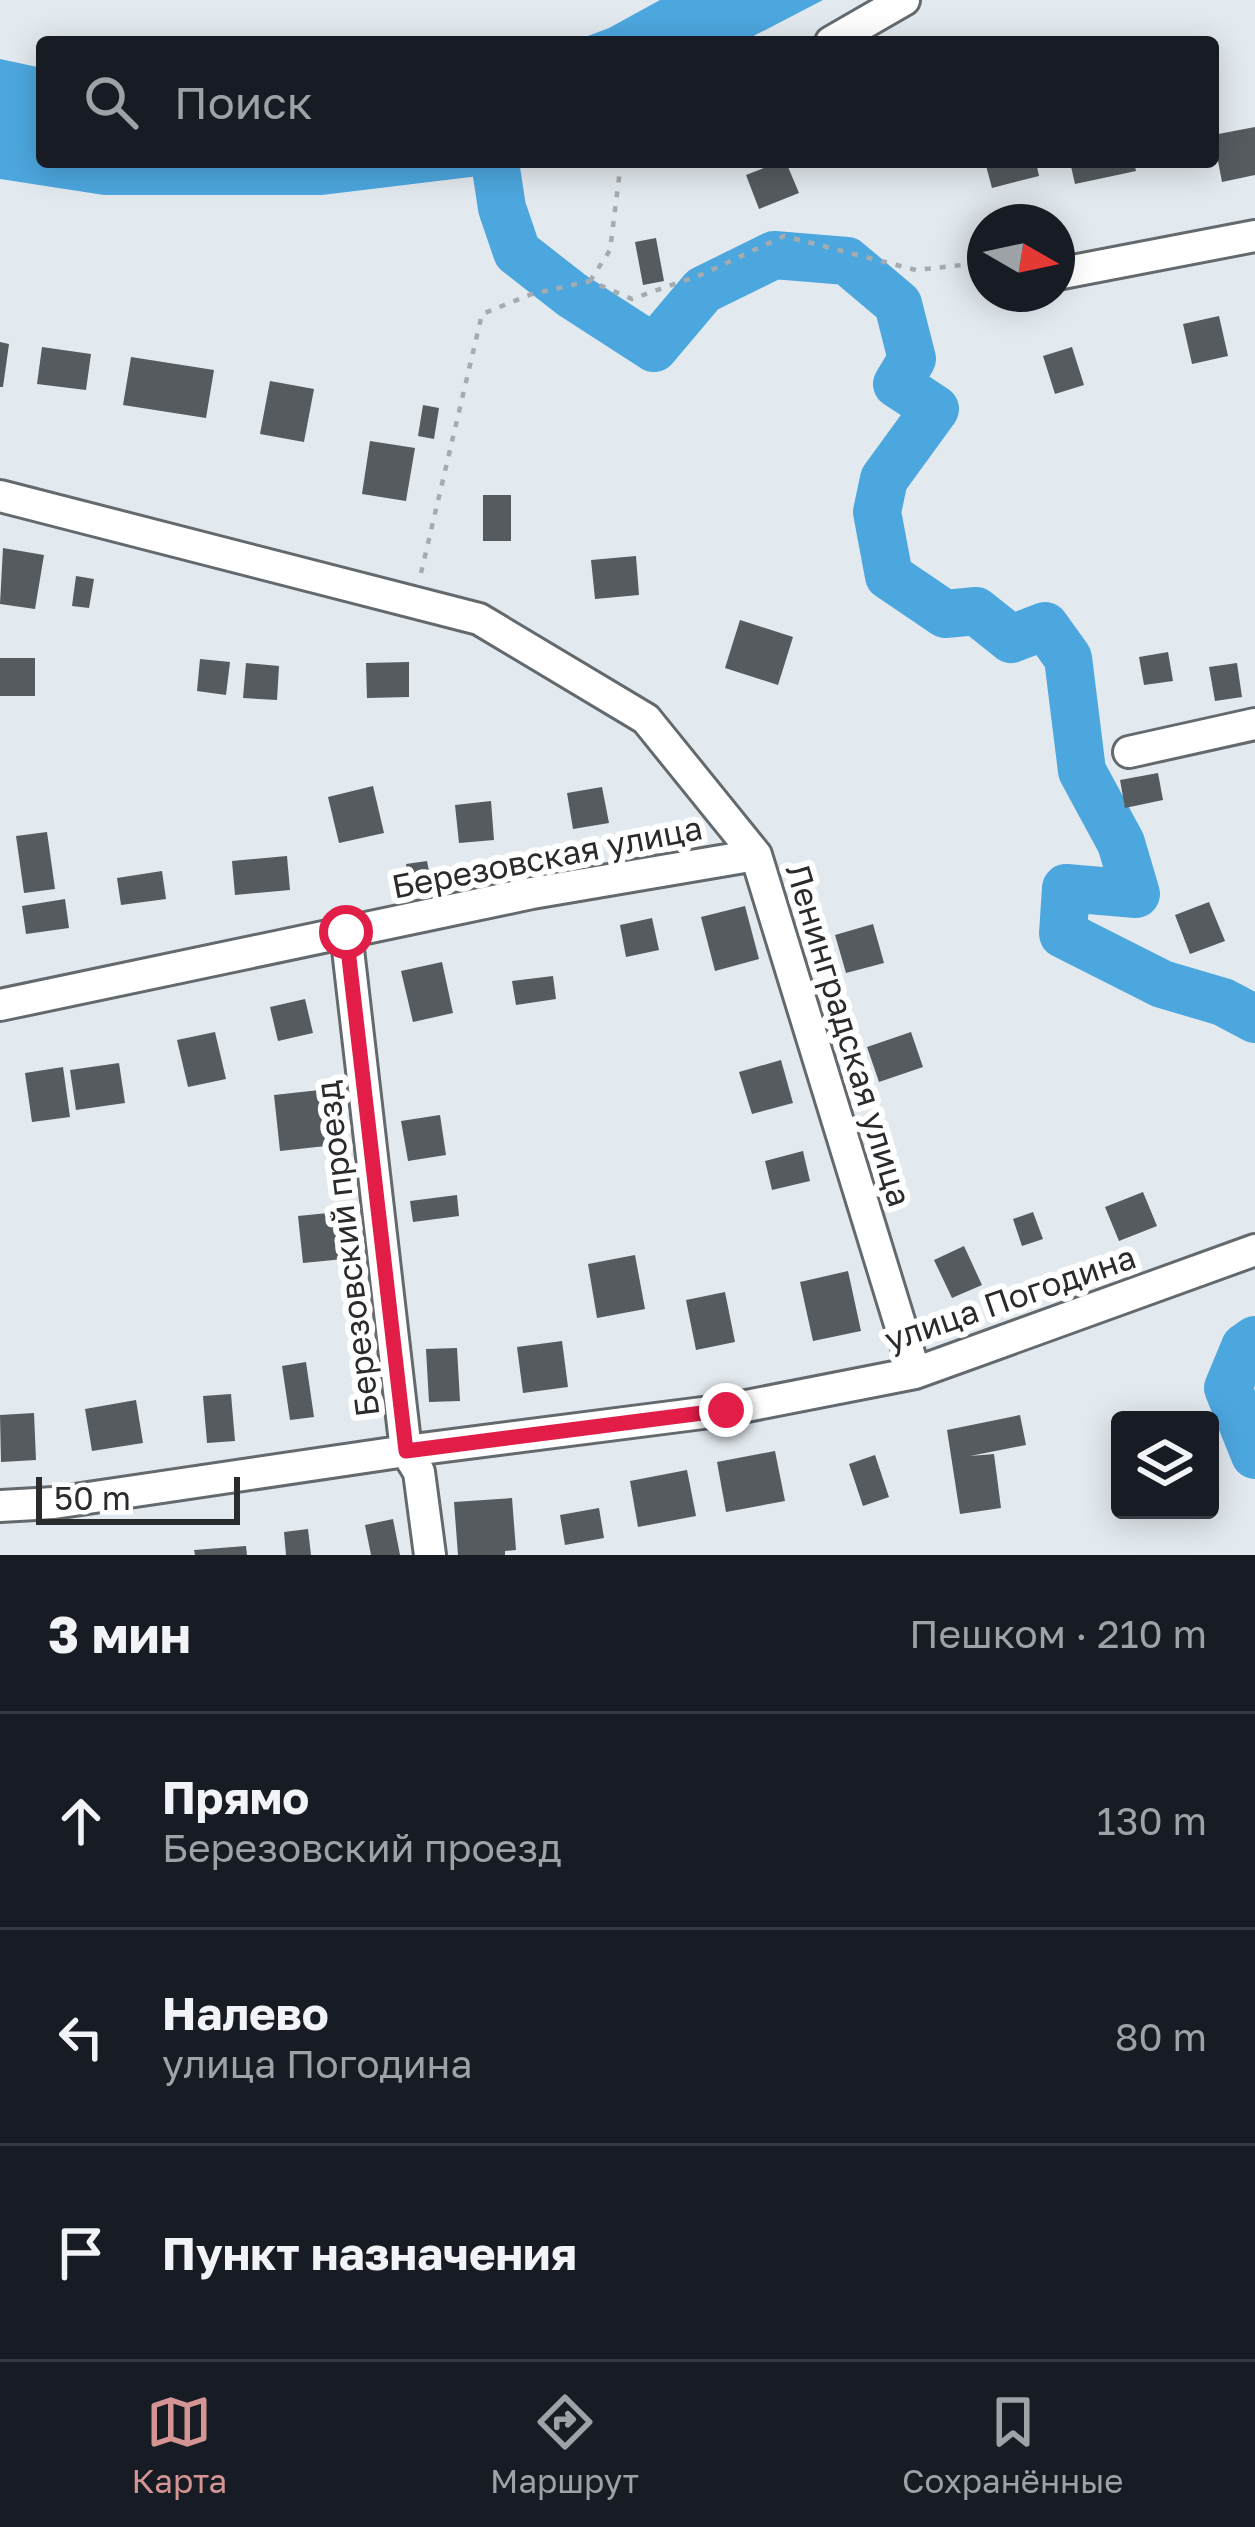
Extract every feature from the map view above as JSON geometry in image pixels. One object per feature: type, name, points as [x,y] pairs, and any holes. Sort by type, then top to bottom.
[{"type":"street","points":[[841,36],[904,0]]},
{"type":"street","points":[[1075,271],[1255,236]]},
{"type":"street","name":"Ленинградская улица","points":[[0,496],[479,619],[646,719],[756,855],[915,1373]]},
{"type":"street","points":[[1129,752],[1255,724]]},
{"type":"street","name":"Березовская улица","points":[[0,1005],[532,893],[756,855]]},
{"type":"street","name":"Березовский проезд","points":[[346,932],[406,1451],[418,1472],[430,1555]]},
{"type":"street","name":"улица Погодина","points":[[0,1506],[54,1503],[726,1410],[915,1373],[1255,1250]]},
{"type":"path","points":[[590,280],[610,250],[620,168]]},
{"type":"path","points":[[414,602],[482,314],[532,294],[590,280],[632,298],[703,274],[784,236],[916,271],[967,265]]},
{"type":"water","points":[[660,0],[823,0],[754,36],[588,36]]},
{"type":"water","points":[[0,59],[36,67],[36,168],[500,168],[487,175],[322,195],[104,195],[0,179]]},
{"type":"building","points":[[1255,127],[1255,175],[1222,182],[1219,134]]},
{"type":"building","points":[[764,168],[789,168],[799,193],[759,209],[746,175]]},
{"type":"building","points":[[987,168],[1037,168],[1039,176],[992,188]]},
{"type":"building","points":[[1071,168],[1135,168],[1136,171],[1075,184]]},
{"type":"building","points":[[656,238],[664,281],[643,285],[635,242]]},
{"type":"building","points":[[1219,316],[1228,356],[1192,364],[1183,324]]},
{"type":"building","points":[[0,342],[9,344],[3,387],[0,387]]},
{"type":"building","points":[[42,347],[91,354],[86,390],[37,384]]},
{"type":"building","points":[[1072,347],[1084,385],[1055,394],[1043,356]]},
{"type":"building","points":[[131,357],[214,370],[206,418],[123,405]]},
{"type":"building","points":[[270,381],[314,389],[304,442],[260,434]]},
{"type":"building","points":[[423,405],[439,408],[434,439],[418,436]]},
{"type":"building","points":[[370,441],[415,448],[406,501],[362,494]]},
{"type":"building","points":[[483,495],[511,495],[511,541],[483,541]]},
{"type":"building","points":[[3,548],[44,555],[35,609],[0,604]]},
{"type":"building","points":[[636,556],[639,595],[595,599],[591,560]]},
{"type":"building","points":[[76,576],[94,579],[89,608],[72,606]]},
{"type":"building","points":[[740,620],[793,637],[778,685],[725,668]]},
{"type":"building","points":[[1168,652],[1173,681],[1144,685],[1139,657]]},
{"type":"building","points":[[0,658],[35,658],[35,696],[0,696]]},
{"type":"building","points":[[200,659],[230,662],[226,695],[197,691]]},
{"type":"building","points":[[409,662],[409,697],[367,698],[366,663]]},
{"type":"building","points":[[246,663],[279,666],[277,700],[243,698]]},
{"type":"building","points":[[1237,663],[1242,697],[1215,701],[1209,667]]},
{"type":"building","points":[[1158,773],[1163,800],[1125,808],[1120,780]]},
{"type":"building","points":[[373,786],[384,833],[339,843],[328,797]]},
{"type":"building","points":[[602,787],[609,823],[573,829],[567,793]]},
{"type":"building","points":[[491,801],[494,840],[459,843],[455,805]]},
{"type":"building","points":[[47,832],[55,889],[24,893],[16,836]]},
{"type":"building","points":[[287,856],[290,890],[235,895],[232,861]]},
{"type":"building","points":[[427,861],[432,887],[411,891],[406,864]]},
{"type":"building","points":[[162,871],[166,899],[121,905],[117,878]]},
{"type":"building","points":[[65,899],[69,928],[26,934],[22,906]]},
{"type":"building","points":[[1209,902],[1225,941],[1190,954],[1175,915]]},
{"type":"building","points":[[745,906],[759,959],[715,971],[701,917]]},
{"type":"building","points":[[652,918],[659,950],[626,957],[620,925]]},
{"type":"building","points":[[873,924],[884,963],[846,973],[835,935]]},
{"type":"building","points":[[442,962],[453,1013],[413,1022],[401,971]]},
{"type":"building","points":[[553,976],[556,999],[516,1005],[512,981]]},
{"type":"building","points":[[305,999],[313,1033],[278,1041],[270,1007]]},
{"type":"building","points":[[215,1032],[226,1079],[188,1087],[177,1040]]},
{"type":"building","points":[[911,1032],[923,1067],[879,1082],[867,1047]]},
{"type":"building","points":[[781,1060],[793,1103],[752,1114],[739,1072]]},
{"type":"building","points":[[119,1063],[125,1103],[76,1110],[70,1070]]},
{"type":"building","points":[[63,1067],[70,1117],[32,1122],[25,1073]]},
{"type":"building","points":[[329,1089],[335,1145],[280,1151],[274,1095]]},
{"type":"building","points":[[440,1115],[446,1155],[408,1161],[401,1121]]},
{"type":"building","points":[[803,1151],[810,1181],[772,1190],[765,1161]]},
{"type":"building","points":[[1143,1192],[1157,1226],[1119,1241],[1105,1207]]},
{"type":"building","points":[[457,1195],[459,1216],[413,1222],[410,1201]]},
{"type":"building","points":[[348,1211],[354,1258],[303,1263],[298,1216]]},
{"type":"building","points":[[1033,1212],[1043,1239],[1022,1246],[1013,1219]]},
{"type":"building","points":[[964,1246],[982,1285],[952,1298],[934,1260]]},
{"type":"building","points":[[635,1255],[645,1309],[597,1318],[588,1264]]},
{"type":"building","points":[[848,1271],[861,1331],[813,1341],[800,1282]]},
{"type":"building","points":[[725,1292],[735,1342],[696,1350],[686,1300]]},
{"type":"building","points":[[562,1341],[568,1387],[523,1393],[517,1347]]},
{"type":"building","points":[[457,1348],[460,1401],[429,1402],[426,1349]]},
{"type":"building","points":[[306,1362],[314,1417],[290,1420],[282,1366]]},
{"type":"building","points":[[231,1394],[235,1441],[207,1443],[203,1396]]},
{"type":"building","points":[[136,1400],[143,1443],[92,1451],[85,1409]]},
{"type":"building","points":[[34,1413],[36,1460],[1,1462],[0,1415]]},
{"type":"building","points":[[1020,1415],[1026,1445],[970,1456],[994,1454],[1001,1508],[960,1514],[947,1430]]},
{"type":"building","points":[[775,1451],[785,1501],[726,1512],[717,1462]]},
{"type":"building","points":[[875,1455],[889,1497],[863,1506],[849,1464]]},
{"type":"building","points":[[687,1470],[696,1516],[638,1527],[630,1481]]},
{"type":"building","points":[[512,1498],[516,1550],[505,1551],[505,1555],[458,1555],[454,1502]]},
{"type":"building","points":[[599,1508],[604,1538],[565,1545],[560,1515]]},
{"type":"building","points":[[393,1519],[400,1555],[371,1555],[365,1525]]},
{"type":"building","points":[[308,1529],[311,1555],[286,1555],[284,1532]]},
{"type":"building","points":[[246,1546],[247,1555],[195,1555],[194,1550]]},
{"type":"waterway","points":[[496,168],[502,208],[517,252],[572,295],[654,348],[703,290],[774,255],[847,261],[898,304],[912,359],[897,384],[935,409],[884,479],[877,512],[889,576],[945,614],[976,611],[1011,639],[1045,626],[1068,658],[1082,771],[1121,843],[1136,894],[1066,888],[1063,934],[1162,984],[1223,1002],[1255,1019]]},
{"type":"waterway","points":[[1255,1340],[1245,1347],[1228,1388],[1255,1455]]},
{"type":"route","points":[[346,932],[406,1451],[726,1410]]}]
